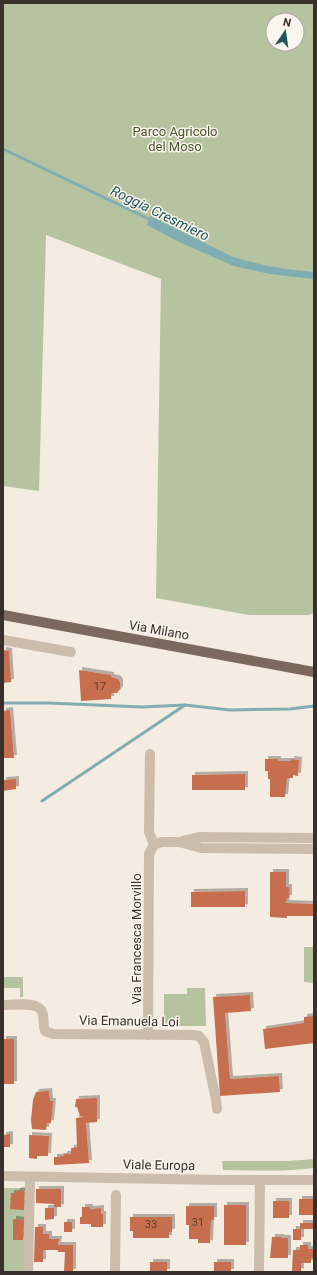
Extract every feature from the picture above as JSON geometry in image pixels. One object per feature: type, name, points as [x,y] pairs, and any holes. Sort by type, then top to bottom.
[{"type":"main road","name":"Via Milano","points":[[3,614],[313,671]]},
{"type":"street","points":[[3,640],[71,652]]},
{"type":"street","points":[[150,754],[149,832],[154,845],[161,842],[179,842],[199,837],[314,838]]},
{"type":"street","points":[[265,849],[266,838]]},
{"type":"street","points":[[300,838],[300,849]]},
{"type":"street","points":[[179,842],[201,848],[314,849]]},
{"type":"street","name":"Via Francesca Morvillo","points":[[148,1035],[149,854],[154,845]]},
{"type":"street","name":"Via Emanuela Loi","points":[[3,1005],[34,1005],[40,1007],[43,1013],[43,1024],[45,1031],[53,1034],[199,1036],[204,1042],[217,1109]]},
{"type":"street","name":"Viale Europa","points":[[3,1176],[260,1180],[312,1179]]},
{"type":"street","points":[[28,1272],[30,1177]]},
{"type":"street","points":[[259,1272],[260,1180]]},
{"type":"street","points":[[115,1272],[116,1195]]},
{"type":"green space","name":"Parco Agricolo del Moso","points":[[3,3],[314,3],[314,613],[309,615],[249,615],[156,598],[161,279],[46,235],[39,491],[3,486]]},
{"type":"green space","points":[[304,947],[314,947],[314,983],[304,982]]},
{"type":"green space","points":[[3,977],[23,977],[23,997],[20,997],[20,988],[3,988]]},
{"type":"green space","points":[[187,988],[205,988],[206,1026],[164,1026],[164,994],[187,994]]},
{"type":"green space","points":[[314,1159],[314,1168],[280,1170],[223,1170],[222,1161],[288,1161]]},
{"type":"green space","points":[[3,1188],[26,1188],[24,1272],[3,1272]]},
{"type":"water","points":[[150,216],[231,256],[272,267],[314,272],[314,279],[270,274],[234,266],[179,242],[147,225]]},
{"type":"building","points":[[3,650],[9,651],[11,682],[3,683]]},
{"type":"building","points":[[79,670],[111,675],[111,677],[118,679],[120,682],[120,689],[117,693],[111,693],[111,699],[81,701]]},
{"type":"building","points":[[10,710],[14,758],[3,758],[3,711]]},
{"type":"building","points":[[265,759],[278,759],[278,761],[291,761],[291,759],[299,760],[298,776],[293,775],[293,778],[287,778],[285,797],[270,797],[270,779],[268,779],[268,771],[265,771]]},
{"type":"building","points":[[245,774],[245,790],[192,790],[192,775]]},
{"type":"building","points":[[16,779],[16,789],[3,791],[3,780]]},
{"type":"building","points":[[270,872],[286,872],[286,887],[289,887],[289,898],[287,898],[286,903],[314,904],[314,916],[287,916],[287,918],[270,917]]},
{"type":"building","points":[[245,891],[245,907],[191,907],[191,892]]},
{"type":"building","points":[[250,995],[251,1011],[225,1013],[230,1079],[279,1076],[280,1092],[220,1096],[213,997]]},
{"type":"building","points":[[314,1016],[314,1043],[265,1049],[263,1029],[304,1023],[304,1017]]},
{"type":"building","points":[[3,1039],[14,1039],[14,1084],[3,1084]]},
{"type":"building","points":[[49,1091],[50,1101],[53,1101],[51,1123],[47,1123],[46,1130],[32,1129],[31,1120],[33,1100],[36,1092]]},
{"type":"building","points":[[97,1098],[97,1122],[86,1123],[89,1163],[54,1165],[54,1157],[64,1156],[64,1154],[71,1154],[71,1148],[77,1147],[76,1118],[84,1117],[80,1116],[77,1107],[75,1107],[76,1099]]},
{"type":"building","points":[[10,1134],[10,1147],[3,1147],[3,1135]]},
{"type":"building","points":[[29,1135],[49,1136],[48,1156],[37,1156],[37,1159],[29,1158]]},
{"type":"building","points":[[36,1189],[61,1189],[61,1207],[54,1207],[54,1204],[36,1203]]},
{"type":"building","points":[[21,1190],[25,1192],[24,1210],[10,1209],[11,1193],[16,1193],[17,1191]]},
{"type":"building","points":[[299,1199],[314,1199],[314,1215],[299,1215]]},
{"type":"building","points":[[273,1201],[289,1201],[289,1218],[273,1218]]},
{"type":"building","points":[[224,1205],[246,1205],[246,1245],[224,1245]]},
{"type":"building","points":[[186,1206],[214,1206],[214,1220],[211,1220],[210,1243],[198,1243],[198,1239],[189,1239],[189,1225],[186,1225]]},
{"type":"building","points":[[82,1207],[90,1207],[90,1209],[101,1208],[101,1214],[103,1214],[103,1227],[91,1227],[91,1224],[80,1224]]},
{"type":"building","points":[[45,1208],[54,1208],[54,1219],[45,1220]]},
{"type":"building","points":[[130,1217],[172,1217],[172,1232],[169,1232],[169,1238],[133,1238],[133,1231],[130,1231]]},
{"type":"building","points":[[13,1219],[24,1220],[23,1240],[13,1240]]},
{"type":"building","points":[[64,1222],[72,1222],[72,1232],[64,1232]]},
{"type":"building","points":[[300,1223],[314,1223],[314,1229],[301,1229],[301,1240],[293,1240],[293,1229],[300,1229]]},
{"type":"building","points":[[35,1227],[43,1227],[43,1234],[49,1234],[49,1239],[59,1239],[58,1245],[73,1245],[73,1272],[64,1272],[65,1252],[58,1252],[58,1250],[43,1250],[43,1262],[34,1262]]},
{"type":"building","points":[[272,1237],[288,1238],[288,1258],[270,1258]]},
{"type":"building","points":[[300,1245],[308,1245],[308,1249],[314,1249],[314,1258],[311,1258],[311,1263],[301,1263],[301,1271],[292,1271],[293,1250],[300,1250]]},
{"type":"building","points":[[150,1262],[167,1262],[167,1272],[150,1272]]},
{"type":"building","points":[[214,1262],[231,1262],[231,1272],[214,1272]]},
{"type":"waterway","name":"Roggia Cresmiero","points":[[3,149],[153,221]]},
{"type":"waterway","points":[[3,703],[49,703],[142,707],[185,705],[230,710],[290,709],[314,706]]},
{"type":"waterway","points":[[42,801],[185,705]]}]
